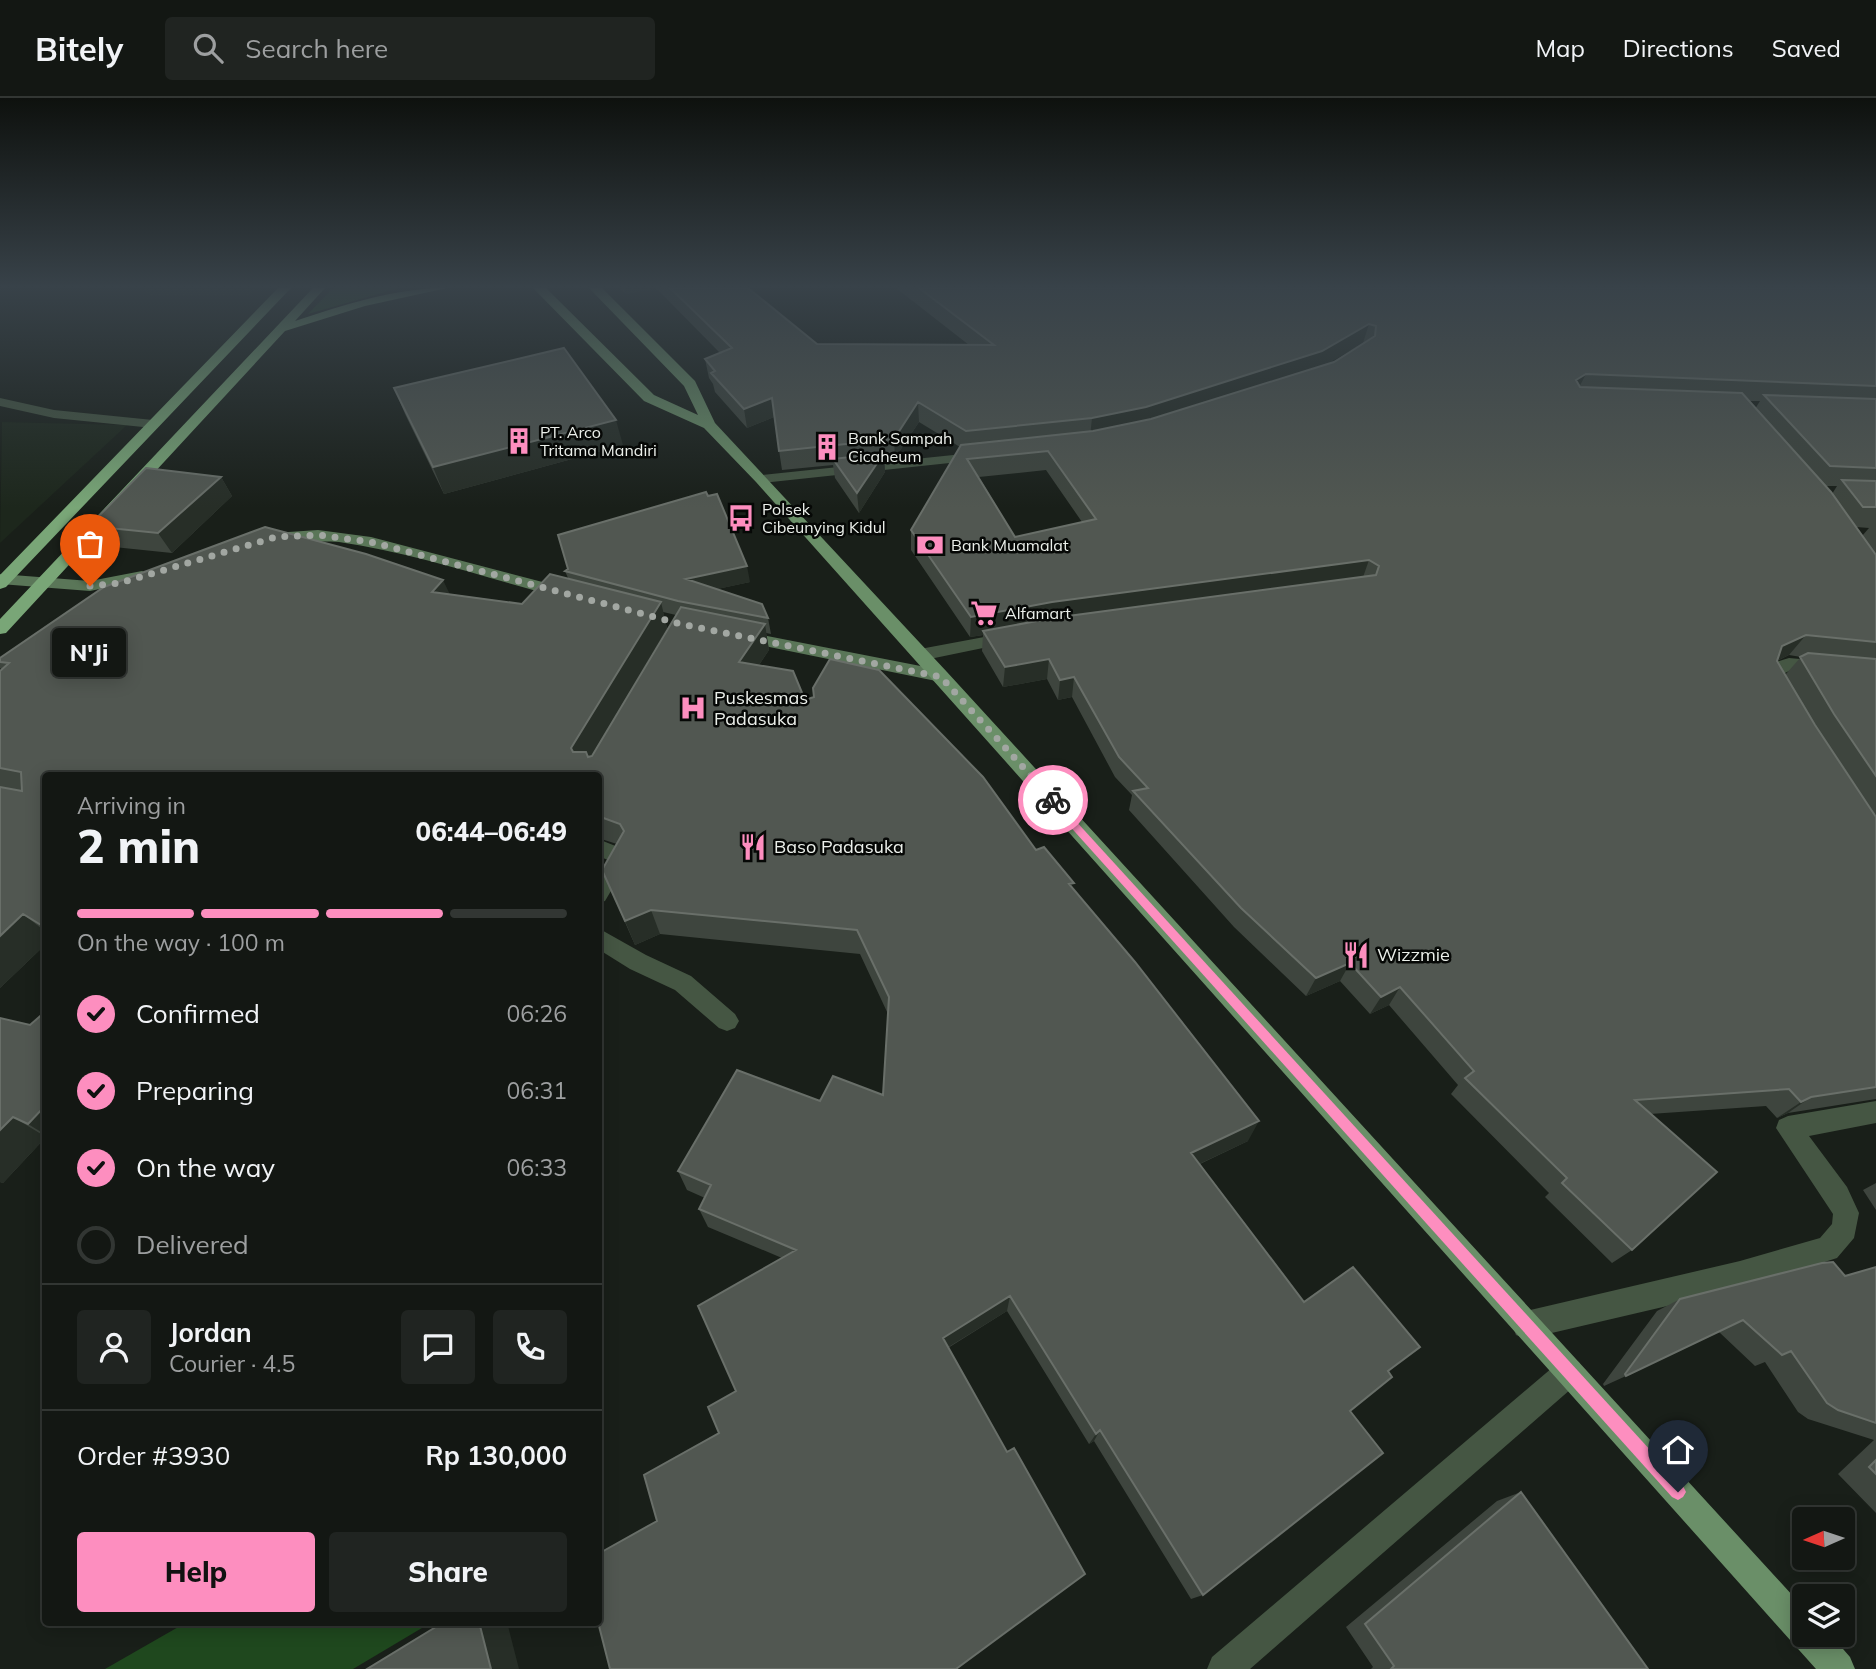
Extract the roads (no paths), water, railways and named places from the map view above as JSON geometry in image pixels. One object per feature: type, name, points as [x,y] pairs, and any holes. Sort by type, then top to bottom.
[{"type":"highway","points":[[1,581],[214,361]]},
{"type":"highway","points":[[0,629],[251,361]]},
{"type":"main road","points":[[612,361],[649,398],[709,425]]},
{"type":"main road","points":[[668,361],[691,384],[709,425],[761,478],[1792,1618]]},
{"type":"main road","points":[[1818,1647],[1838,1669]]},
{"type":"street","points":[[0,402],[54,414],[153,424]]},
{"type":"street","points":[[761,478],[996,454]]},
{"type":"street","points":[[263,541],[276,537],[318,535],[371,542],[586,599]]},
{"type":"street","points":[[1,581],[90,586],[120,583],[158,571]]},
{"type":"street","points":[[722,632],[941,677]]},
{"type":"street","points":[[920,655],[1024,635]]},
{"type":"street","points":[[1786,704],[1772,680],[1773,672],[1779,667],[1789,664],[1876,672]]},
{"type":"street","points":[[602,849],[621,857],[602,888]]},
{"type":"street","points":[[602,940],[638,962],[682,983],[727,1021]]},
{"type":"street","points":[[1526,1325],[1740,1275],[1828,1249],[1845,1229],[1846,1213],[1838,1196],[1788,1128],[1876,1112]]},
{"type":"street","points":[[1224,1669],[1569,1371]]},
{"type":"place","name":"PT. Arco Tritama Mandiri","points":[[519,441]]},
{"type":"place","name":"Bank Sampah Cicaheum","points":[[827,447]]},
{"type":"place","name":"Polsek Cibeunying Kidul","points":[[741,518]]},
{"type":"place","name":"Bank Muamalat","points":[[930,545]]},
{"type":"place","name":"N'Ji","points":[[90,586]]},
{"type":"place","name":"Alfamart","points":[[984,613]]},
{"type":"place","name":"Puskesmas Padasuka","points":[[693,708]]},
{"type":"place","name":"Baso Padasuka","points":[[753,847]]},
{"type":"place","name":"Wizzmie","points":[[1356,955]]}]
